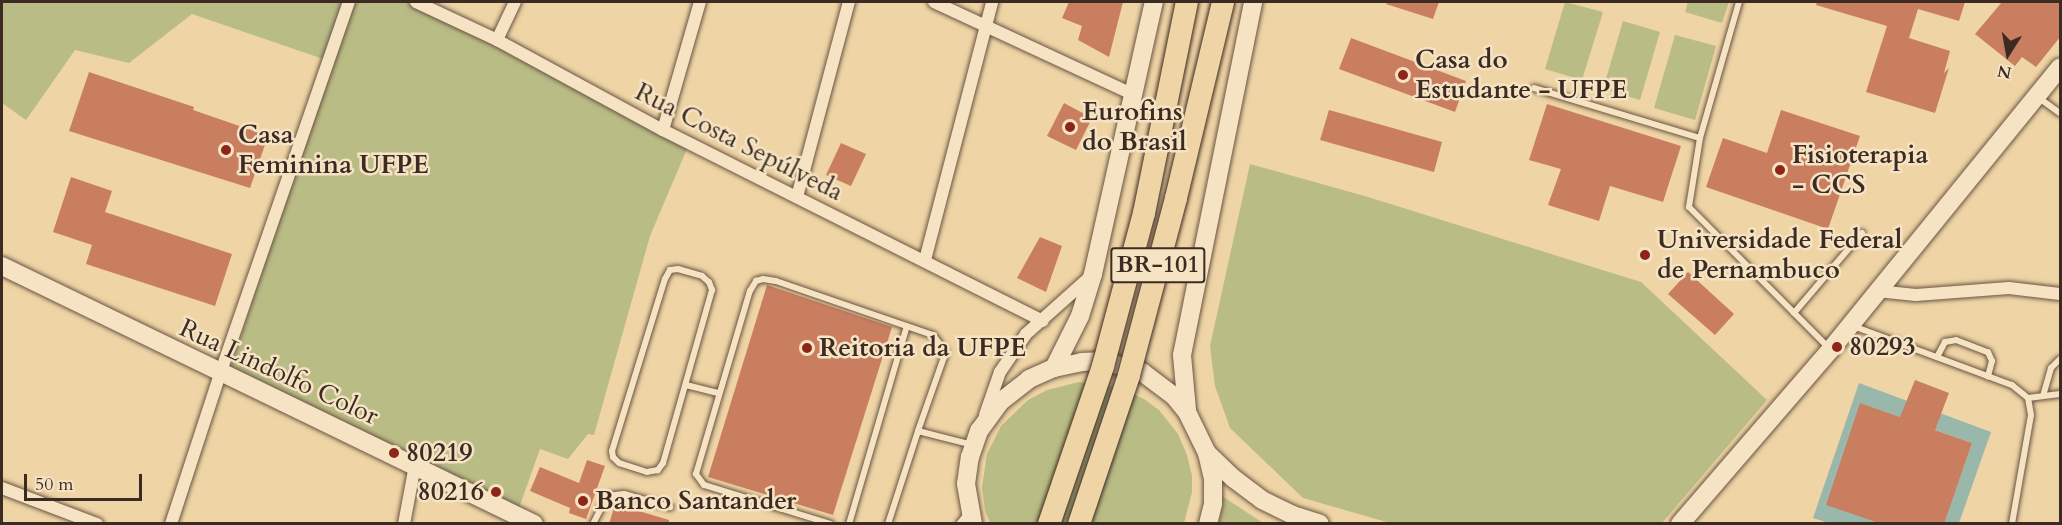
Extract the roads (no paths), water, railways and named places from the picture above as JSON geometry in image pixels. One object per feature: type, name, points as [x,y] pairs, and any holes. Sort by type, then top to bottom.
[{"type":"highway","name":"BR-101","points":[[1049,524],[1103,366],[1144,213],[1187,2]]},
{"type":"highway","name":"BR-101","points":[[1079,524],[1129,375],[1176,198],[1223,2]]},
{"type":"main road","points":[[1054,368],[1080,316],[1093,274],[1154,2]]},
{"type":"main road","points":[[1187,412],[1182,355],[1253,2]]},
{"type":"main road","points":[[1680,524],[1831,349],[2061,67]]},
{"type":"main road","name":"Rua Lindolfo Color","points":[[2,266],[220,374],[415,465],[534,524]]},
{"type":"main road","points":[[967,520],[966,484],[970,457],[977,438],[1000,402],[1029,379],[1054,368],[1082,362],[1123,365],[1159,382],[1187,412],[1207,453],[1213,478],[1213,504],[1208,524]]},
{"type":"main road","points":[[1207,453],[1233,478],[1262,500],[1293,515],[1320,524]]},
{"type":"street","points":[[171,524],[220,374],[349,2]]},
{"type":"street","name":"Rua Costa Sepúlveda","points":[[416,2],[497,40],[663,130],[1043,321]]},
{"type":"street","points":[[497,40],[515,2]]},
{"type":"street","points":[[663,130],[700,2]]},
{"type":"street","points":[[797,197],[849,2]]},
{"type":"street","points":[[934,2],[1134,95]]},
{"type":"street","points":[[925,260],[992,2]]},
{"type":"street","points":[[977,438],[1000,372],[1026,334],[1093,274]]},
{"type":"street","points":[[1877,291],[1916,296],[2009,288],[2061,294]]},
{"type":"street","points":[[404,524],[415,465]]},
{"type":"street","points":[[2,488],[97,524]]},
{"type":"lane","points":[[1739,2],[1700,138],[1689,207],[1831,349]]},
{"type":"lane","points":[[1534,88],[1700,138]]},
{"type":"lane","points":[[2036,96],[2061,113]]},
{"type":"lane","points":[[1794,313],[1862,233]]},
{"type":"lane","points":[[678,269],[702,276],[710,282],[712,290],[686,385],[663,463],[658,470],[647,472],[619,464],[613,457],[612,451],[665,279],[670,270],[678,269]]},
{"type":"lane","points":[[831,524],[701,482],[696,474],[750,291],[756,281],[763,279],[776,281],[933,335],[945,351],[888,524]]},
{"type":"lane","points":[[1850,325],[2012,385],[2028,398],[2031,415],[2012,524]]},
{"type":"lane","points":[[849,524],[907,326]]},
{"type":"lane","points":[[1937,357],[1945,342],[1956,340],[1988,352],[1992,361],[1988,376]]},
{"type":"lane","points":[[2043,396],[2048,374],[2061,359]]},
{"type":"lane","points":[[686,385],[719,393]]},
{"type":"lane","points":[[2028,398],[2061,394]]},
{"type":"lane","points":[[918,431],[977,438]]},
{"type":"lane","points":[[593,524],[607,496],[624,494],[670,507]]},
{"type":"place","name":"Casa do Estudante - UFPE","points":[[1403,75]]},
{"type":"place","name":"Eurofins do Brasil","points":[[1070,127]]},
{"type":"place","name":"Casa Feminina UFPE","points":[[226,150]]},
{"type":"place","name":"Fisioterapia - CCS","points":[[1780,170]]},
{"type":"place","name":"Universidade Federal de Pernambuco","points":[[1645,255]]},
{"type":"place","name":"80293","points":[[1837,347]]},
{"type":"place","name":"Reitoria da UFPE","points":[[807,348]]},
{"type":"place","name":"80219","points":[[394,453]]},
{"type":"place","name":"80216","points":[[496,492]]},
{"type":"place","name":"Banco Santander","points":[[583,501]]}]
